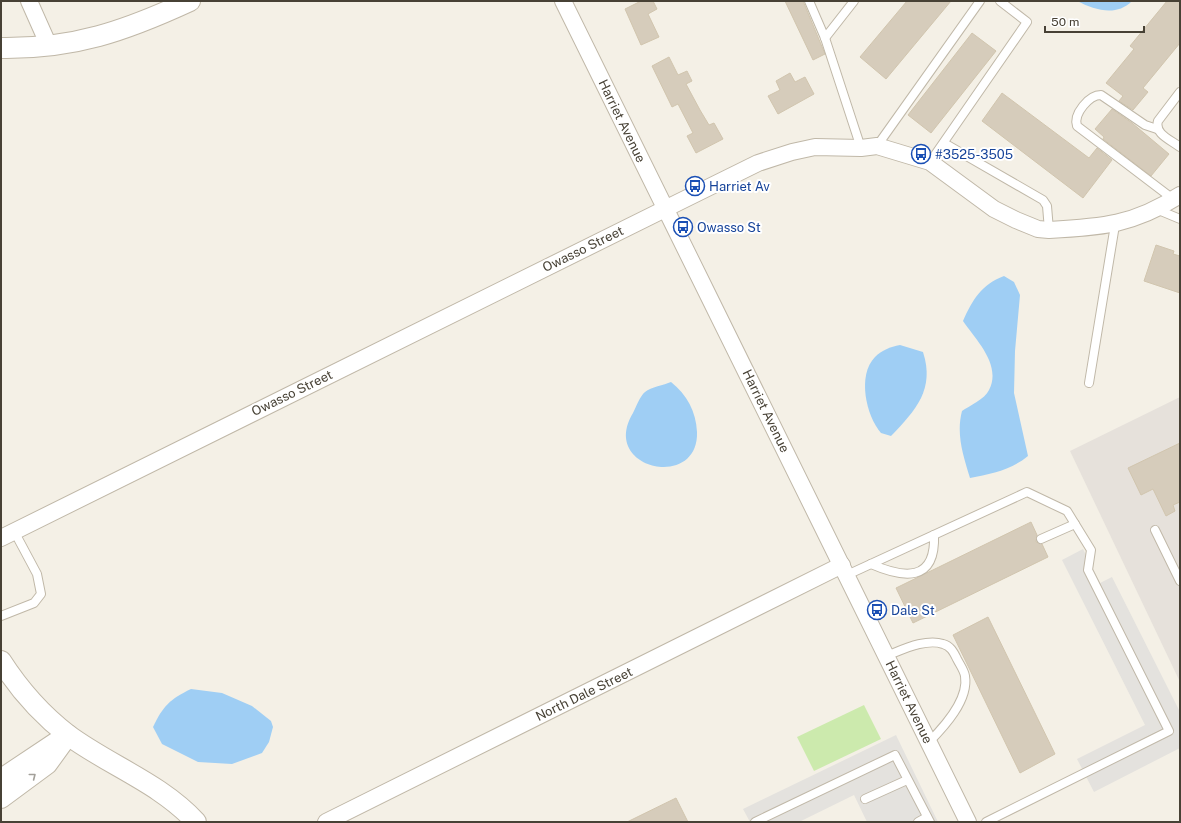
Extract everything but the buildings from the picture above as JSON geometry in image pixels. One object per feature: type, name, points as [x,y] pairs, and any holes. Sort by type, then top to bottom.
[{"type":"street","points":[[30,1],[49,46]]},
{"type":"street","points":[[1,48],[49,46],[90,39],[117,32],[147,21],[190,1]]},
{"type":"street","name":"Harriet Avenue","points":[[563,1],[968,822]]},
{"type":"street","name":"Owasso Street","points":[[8,534],[665,208],[758,163],[792,152],[815,146],[861,148],[877,146],[930,162],[994,209],[1038,229],[1049,230],[1115,225],[1156,210],[1177,197]]},
{"type":"street","name":"North Dale Street","points":[[326,822],[844,570]]},
{"type":"street","points":[[1,661],[25,693],[43,713],[68,735],[168,796],[196,822]]},
{"type":"street","points":[[1,782],[6,776],[68,735]]},
{"type":"street","points":[[1,798],[16,789],[47,764],[68,735]]},
{"type":"lane","points":[[809,1],[825,38],[861,148]]},
{"type":"lane","points":[[825,38],[854,1]]},
{"type":"lane","points":[[877,146],[980,1]]},
{"type":"lane","points":[[930,162],[1027,22],[1000,1]]},
{"type":"lane","points":[[1157,129],[1158,121],[1180,92]]},
{"type":"lane","points":[[1177,197],[1077,126],[1075,121],[1076,117],[1090,99],[1095,95],[1101,95],[1145,125],[1157,129],[1159,133],[1180,147]]},
{"type":"lane","points":[[944,143],[1043,200],[1047,206],[1049,230]]},
{"type":"lane","points":[[1156,210],[1180,219]]},
{"type":"lane","points":[[1089,384],[1115,225]]},
{"type":"lane","points":[[844,570],[871,564],[1027,492],[1067,511],[1091,550],[1088,570],[1169,731],[986,822]]},
{"type":"lane","points":[[1041,540],[1075,524]]},
{"type":"lane","points":[[1155,530],[1180,581]]},
{"type":"lane","points":[[1,616],[34,603],[42,594],[37,574],[8,534]]},
{"type":"lane","points":[[871,564],[890,573],[912,574],[924,568],[932,556],[934,535]]},
{"type":"lane","points":[[886,656],[914,646],[943,644],[952,649],[964,671],[964,690],[958,704],[946,725],[929,742]]},
{"type":"lane","points":[[755,822],[895,755],[929,820],[918,822]]},
{"type":"lane","points":[[865,799],[907,780]]},
{"type":"shaded area","points":[[1180,397],[1180,682],[1070,451]]},
{"type":"shaded area","points":[[1083,549],[1100,583],[1112,577],[1180,712],[1180,748],[1094,792],[1077,759],[1145,725],[1062,560]]},
{"type":"shaded area","points":[[896,735],[938,822],[867,822],[854,795],[799,822],[750,822],[743,809]]},
{"type":"green space","points":[[864,705],[881,739],[814,771],[797,737]]},
{"type":"water","points":[[1077,1],[1132,1],[1119,9],[1105,10],[1091,7]]},
{"type":"water","points":[[1004,276],[1014,282],[1020,295],[1015,351],[1014,393],[1028,456],[1008,468],[970,478],[961,444],[960,420],[962,411],[981,399],[989,390],[992,381],[992,371],[986,353],[963,321],[974,299],[984,288]]},
{"type":"water","points":[[900,345],[923,352],[927,377],[925,388],[915,408],[891,436],[881,433],[871,416],[865,384],[869,365],[875,357],[886,349]]},
{"type":"water","points":[[671,382],[682,392],[690,404],[695,417],[697,432],[693,450],[683,462],[669,467],[653,466],[639,459],[629,448],[626,432],[633,413],[643,394],[648,390]]},
{"type":"water","points":[[191,689],[222,693],[252,706],[271,721],[273,727],[269,742],[262,753],[232,764],[198,762],[162,744],[153,727],[164,708],[172,700]]},
{"type":"place","name":"#3525-3505","points":[[921,154]]},
{"type":"place","name":"Harriet Av","points":[[695,186]]},
{"type":"place","name":"Owasso St","points":[[683,227]]},
{"type":"place","name":"Dale St","points":[[877,610]]}]
